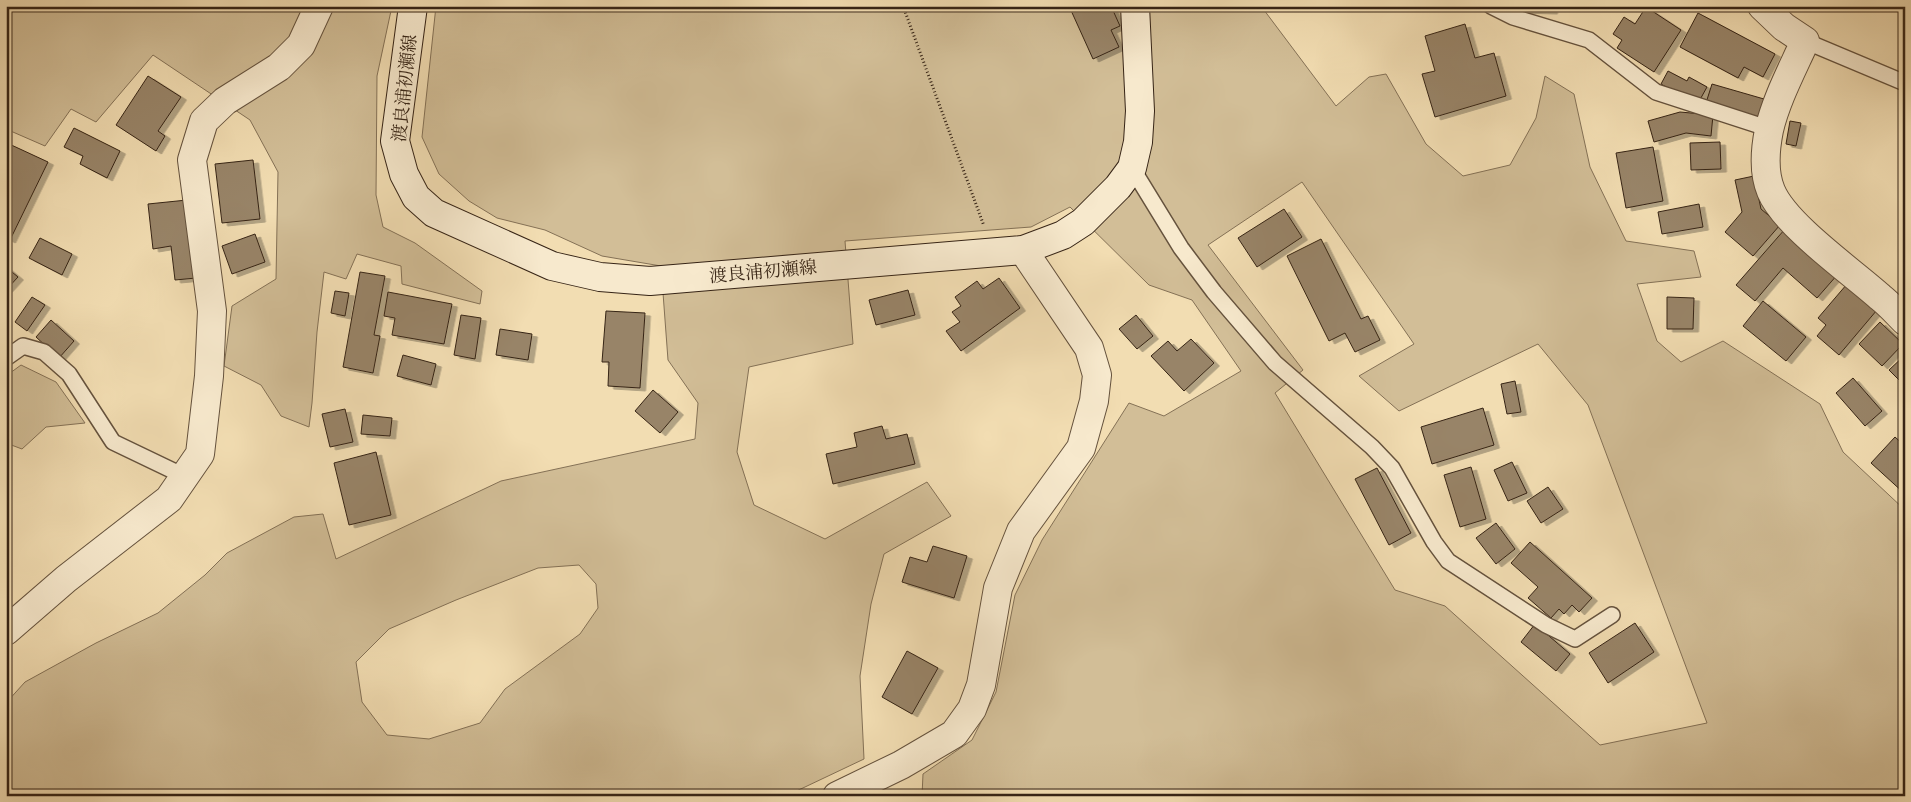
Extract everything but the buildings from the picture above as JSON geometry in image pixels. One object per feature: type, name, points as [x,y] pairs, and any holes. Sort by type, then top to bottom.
[{"type":"street","points":[[6,631],[66,579],[169,499],[186,477],[200,454],[209,376],[212,311],[192,160],[204,122],[225,101],[279,67],[301,45],[318,6]]},
{"type":"street","name":"渡良浦初瀬線","points":[[413,6],[396,141],[404,174],[416,197],[434,213],[552,266],[600,277],[650,281],[1023,250],[1063,235],[1084,222],[1118,187],[1132,168],[1138,142],[1140,111],[1135,6]]},
{"type":"street","points":[[1762,6],[1784,27],[1805,41],[1785,87],[1770,129],[1766,155],[1767,178],[1772,193],[1780,205],[1810,238],[1882,298],[1905,321]]},
{"type":"street","points":[[837,796],[901,765],[954,734],[972,709],[981,685],[998,588],[1021,531],[1081,448],[1094,402],[1097,375],[1089,348],[1023,250]]},
{"type":"lane","points":[[1491,6],[1513,17],[1589,40],[1656,92],[1770,129]]},
{"type":"lane","points":[[1805,41],[1905,83]]},
{"type":"lane","points":[[1132,168],[1181,248],[1214,292],[1269,356],[1372,447],[1392,468],[1434,542],[1448,561],[1546,625],[1574,640],[1612,615]]},
{"type":"lane","points":[[6,358],[23,346],[44,352],[69,374],[113,442],[186,477]]},
{"type":"path","points":[[904,6],[982,222],[995,252]]},
{"type":"shaded area","points":[[16,6],[392,6],[377,76],[376,195],[383,227],[415,243],[482,291],[480,304],[402,284],[401,266],[357,254],[346,279],[324,272],[309,427],[281,416],[261,385],[224,366],[232,306],[276,279],[278,172],[250,120],[153,55],[96,122],[71,109],[45,146],[6,129],[6,14]]},
{"type":"shaded area","points":[[436,6],[1261,6],[1336,106],[1369,77],[1386,74],[1426,144],[1463,176],[1510,165],[1536,118],[1545,76],[1574,94],[1590,167],[1626,241],[1694,251],[1701,277],[1637,284],[1657,341],[1681,362],[1723,341],[1820,404],[1843,452],[1905,510],[1905,796],[922,796],[923,774],[972,740],[996,692],[1015,595],[1042,540],[1129,403],[1164,416],[1241,371],[1192,300],[1149,285],[1070,207],[1031,227],[845,241],[853,344],[749,367],[737,452],[754,505],[825,539],[927,482],[951,516],[884,554],[871,604],[860,676],[864,759],[786,796],[6,796],[6,703],[25,682],[96,643],[158,613],[205,575],[227,553],[294,517],[323,514],[336,559],[501,481],[695,439],[698,403],[668,360],[661,266],[602,256],[545,230],[497,218],[469,201],[439,174],[422,137]],"holes":[[[1302,182],[1414,344],[1359,376],[1399,411],[1538,344],[1588,405],[1707,723],[1600,745],[1445,606],[1395,590],[1275,393],[1303,370],[1208,245]],[[579,565],[596,584],[598,608],[580,634],[505,689],[480,723],[429,739],[387,735],[362,702],[356,662],[389,629],[538,568]]]},
{"type":"shaded area","points":[[21,365],[56,382],[85,423],[46,427],[22,449],[6,443],[6,376]]}]
